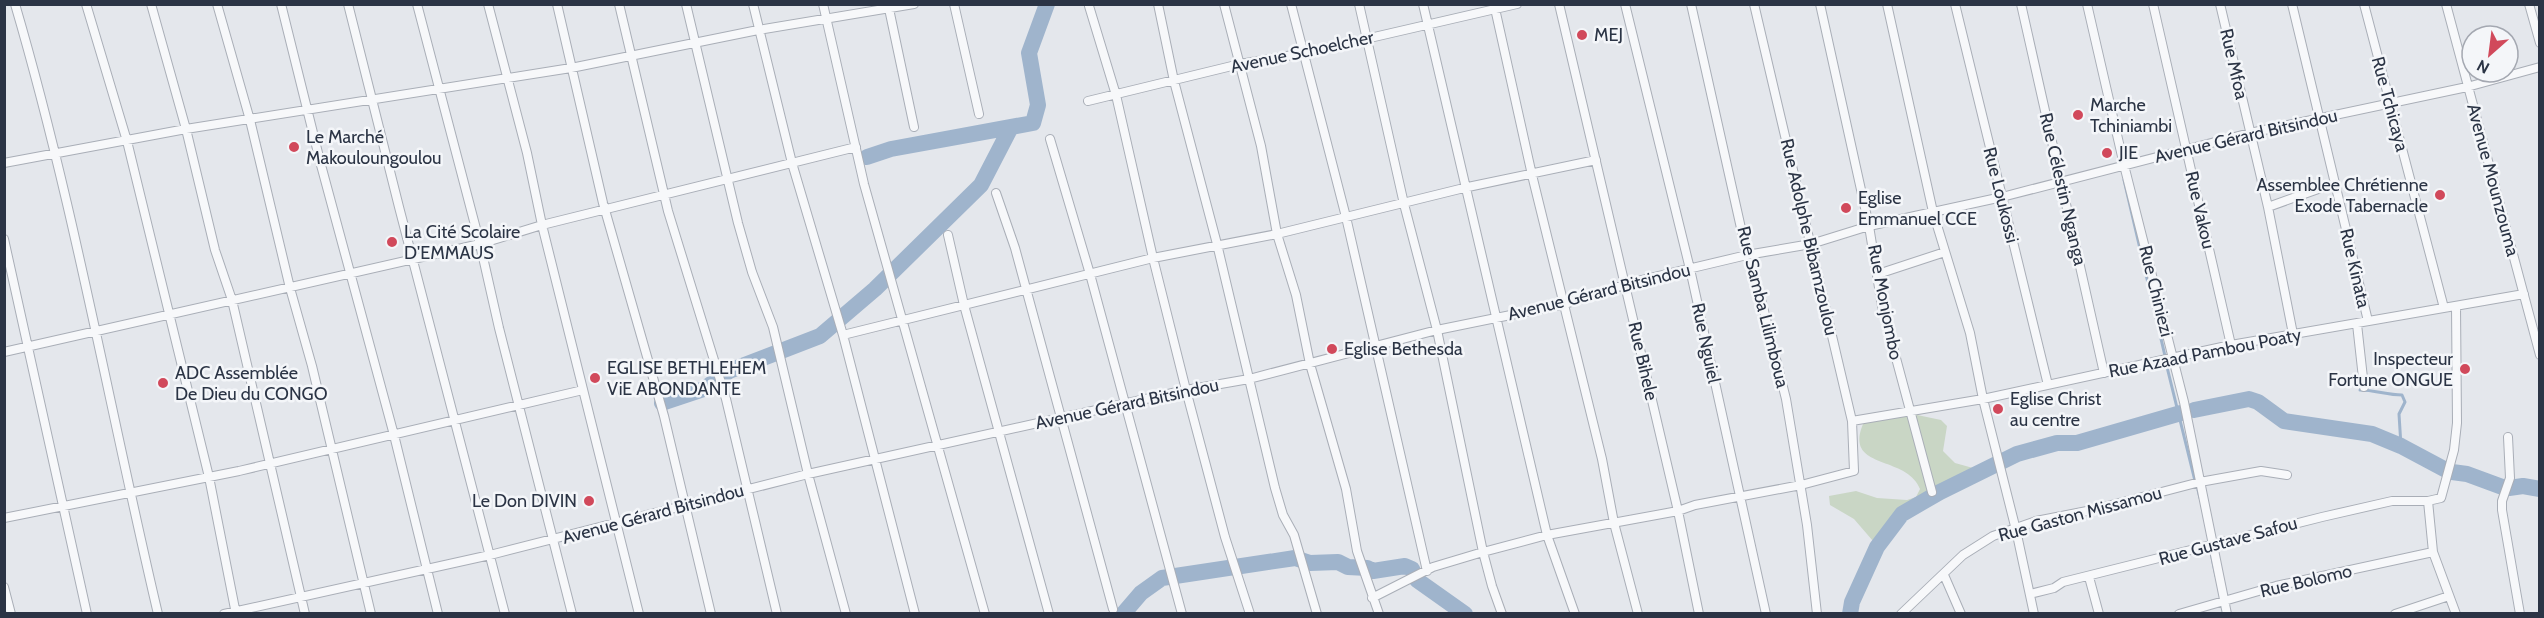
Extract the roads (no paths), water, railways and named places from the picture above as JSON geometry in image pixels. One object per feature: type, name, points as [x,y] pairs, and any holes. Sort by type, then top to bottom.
[{"type":"street","points":[[15,4],[42,96],[78,245],[115,412],[129,493],[158,614]]},
{"type":"street","points":[[87,4],[127,141],[209,477],[236,612]]},
{"type":"street","points":[[151,4],[186,129],[215,250],[232,300],[272,463],[305,614]]},
{"type":"street","points":[[217,4],[250,120],[371,614]]},
{"type":"street","points":[[281,4],[394,435],[438,614]]},
{"type":"street","points":[[348,4],[505,614]]},
{"type":"street","points":[[417,4],[437,88],[480,244],[572,614]]},
{"type":"street","points":[[488,4],[528,153],[542,225],[618,521],[639,614]]},
{"type":"street","points":[[557,4],[605,209],[664,416],[711,614]]},
{"type":"street","points":[[619,4],[686,274],[710,342],[726,399],[777,614]]},
{"type":"street","points":[[686,4],[727,180],[752,272],[773,327],[808,474],[846,614]]},
{"type":"street","points":[[753,4],[792,163],[843,335],[915,614]]},
{"type":"street","points":[[823,4],[856,147],[985,614]]},
{"type":"street","points":[[4,164],[186,129],[507,76],[571,68],[759,30],[914,4]]},
{"type":"street","points":[[954,4],[978,114]]},
{"type":"street","points":[[1158,4],[1174,81],[1217,244],[1275,488],[1283,515],[1294,535],[1317,614]]},
{"type":"street","points":[[1224,4],[1261,146],[1276,234],[1296,295],[1310,364],[1346,489],[1357,551],[1379,614]]},
{"type":"street","points":[[1291,4],[1346,217],[1427,571]]},
{"type":"street","points":[[1359,4],[1404,204],[1437,330],[1483,552],[1502,614]]},
{"type":"street","points":[[1423,4],[1468,187],[1547,535],[1575,614]]},
{"type":"street","name":"Avenue Schoelcher","points":[[1088,101],[1240,64],[1305,53],[1495,7],[1517,4]]},
{"type":"street","name":"Rue Bihele","points":[[1559,4],[1678,511],[1699,614]]},
{"type":"street","name":"Rue Nguiel","points":[[1625,4],[1690,269],[1738,496],[1766,614]]},
{"type":"street","name":"Rue Samba Lilimboua","points":[[1690,4],[1747,255],[1762,303],[1786,399],[1801,485],[1817,614]]},
{"type":"street","name":"Rue Adolphe Bibamzoulou","points":[[1754,4],[1852,421],[1854,471],[1801,485]]},
{"type":"street","name":"Rue Monjombo","points":[[1820,4],[1869,226],[1882,306],[1932,492]]},
{"type":"street","points":[[1887,4],[1933,212],[1970,333],[1983,399],[2016,530],[2034,614]]},
{"type":"street","name":"Rue Loukossi","points":[[1955,4],[2049,385]]},
{"type":"street","name":"Rue Célestin Nganga","points":[[2021,4],[2104,373]]},
{"type":"street","name":"Rue Chiniezi","points":[[2087,4],[2124,165],[2173,357],[2209,516],[2212,545],[2227,614]]},
{"type":"street","name":"Rue Vakou","points":[[2153,4],[2231,345]]},
{"type":"street","name":"Rue Mfoa","points":[[2220,4],[2268,207],[2293,334]]},
{"type":"street","name":"Rue Kinata","points":[[2292,4],[2368,321]]},
{"type":"street","name":"Rue Tchicaya","points":[[2364,4],[2444,308]]},
{"type":"street","name":"Avenue Mounzouma","points":[[2446,4],[2540,355]]},
{"type":"street","points":[[2529,4],[2540,43]]},
{"type":"street","points":[[1089,6],[1116,95],[1186,390],[1225,537],[1250,614]]},
{"type":"street","points":[[888,7],[914,127]]},
{"type":"street","points":[[1495,7],[1532,175],[1565,304],[1614,522],[1638,614]]},
{"type":"street","name":"Avenue Gérard Bitsindou","points":[[224,614],[553,540],[618,521],[808,474],[1186,390],[1249,379],[1437,330],[1565,304],[1625,285],[1747,255],[1811,244],[1869,226],[2002,196],[2250,133],[2467,87],[2540,68]]},
{"type":"street","points":[[1050,139],[1090,274],[1182,614]]},
{"type":"street","points":[[4,352],[480,244],[542,225],[856,147]]},
{"type":"street","points":[[843,335],[1153,258],[1276,234],[1468,187],[1596,160]]},
{"type":"street","points":[[2268,207],[2335,183]]},
{"type":"street","points":[[996,193],[1026,289],[1113,609]]},
{"type":"street","points":[[948,235],[964,305],[1049,614]]},
{"type":"street","points":[[4,239],[30,346],[44,422],[87,614]]},
{"type":"street","points":[[1878,274],[1945,252]]},
{"type":"street","name":"Rue Azaad Pambou Poaty","points":[[1852,421],[1983,399],[2231,345],[2524,294]]},
{"type":"street","points":[[2456,306],[2458,386],[2454,450],[2442,498],[2428,501],[2433,551],[2456,614]]},
{"type":"street","points":[[2357,324],[2364,387]]},
{"type":"street","points":[[4,518],[209,477],[583,390]]},
{"type":"street","points":[[2508,437],[2510,478],[2502,501],[2502,510],[2520,614]]},
{"type":"street","name":"Rue Gaston Missamou","points":[[1901,614],[1963,555],[1980,542],[2036,521],[2092,510],[2200,482],[2261,471],[2287,475]]},
{"type":"street","points":[[1372,598],[1435,566],[1547,535],[1801,485]]},
{"type":"street","name":"Rue Gustave Safou","points":[[2030,594],[2054,588],[2063,582],[2392,501],[2428,501]]},
{"type":"street","name":"Rue Bolomo","points":[[2179,614],[2276,586],[2433,551]]},
{"type":"street","points":[[1944,575],[1961,614]]},
{"type":"street","points":[[2089,577],[2098,614]]},
{"type":"street","points":[[4,587],[11,614]]},
{"type":"street","points":[[2395,614],[2450,596]]},
{"type":"waterway","points":[[867,157],[891,149],[1033,123],[1038,105],[1029,53],[1047,4]]},
{"type":"waterway","points":[[662,403],[704,389],[729,371],[820,336],[875,289],[981,185],[1011,127]]},
{"type":"waterway","points":[[2124,180],[2165,356]]},
{"type":"waterway","points":[[2166,363],[2195,481]]},
{"type":"waterway","points":[[2360,390],[2402,395],[2405,402],[2399,414],[2401,446]]},
{"type":"waterway","points":[[2194,410],[2249,399],[2258,402],[2284,421],[2372,434],[2401,446],[2446,470]]},
{"type":"waterway","points":[[1850,614],[1852,602],[1877,547],[1902,514],[1940,492],[2017,454],[2057,443],[2077,443],[2181,413]]},
{"type":"waterway","points":[[2452,472],[2467,474],[2505,488]]},
{"type":"waterway","points":[[2509,488],[2523,486],[2540,489]]},
{"type":"waterway","points":[[2198,490],[2200,498]]},
{"type":"waterway","points":[[2210,548],[2216,576]]},
{"type":"waterway","points":[[1123,614],[1141,593],[1162,578],[1295,558],[1310,563],[1338,562],[1348,567],[1367,568],[1373,571],[1405,566],[1412,569],[1417,580],[1465,614]]},
{"type":"place","name":"MEJ","points":[[1582,35]]},
{"type":"place","name":"Marche Tchiniambi","points":[[2078,115]]},
{"type":"place","name":"Le Marché Makouloungoulou","points":[[294,147]]},
{"type":"place","name":"JIE","points":[[2107,153]]},
{"type":"place","name":"Assemblee Chrétienne Exode Tabernacle","points":[[2440,195]]},
{"type":"place","name":"Eglise Emmanuel CCE","points":[[1846,208]]},
{"type":"place","name":"La Cité Scolaire D'EMMAUS","points":[[392,242]]},
{"type":"place","name":"Eglise Bethesda","points":[[1332,349]]},
{"type":"place","name":"Inspecteur Fortune ONGUE","points":[[2465,369]]},
{"type":"place","name":"EGLISE BETHLEHEM ViE ABONDANTE","points":[[595,378]]},
{"type":"place","name":"ADC Assemblée De Dieu du CONGO","points":[[163,383]]},
{"type":"place","name":"Eglise Christ au centre","points":[[1998,409]]},
{"type":"place","name":"Le Don DIVIN","points":[[589,501]]}]
